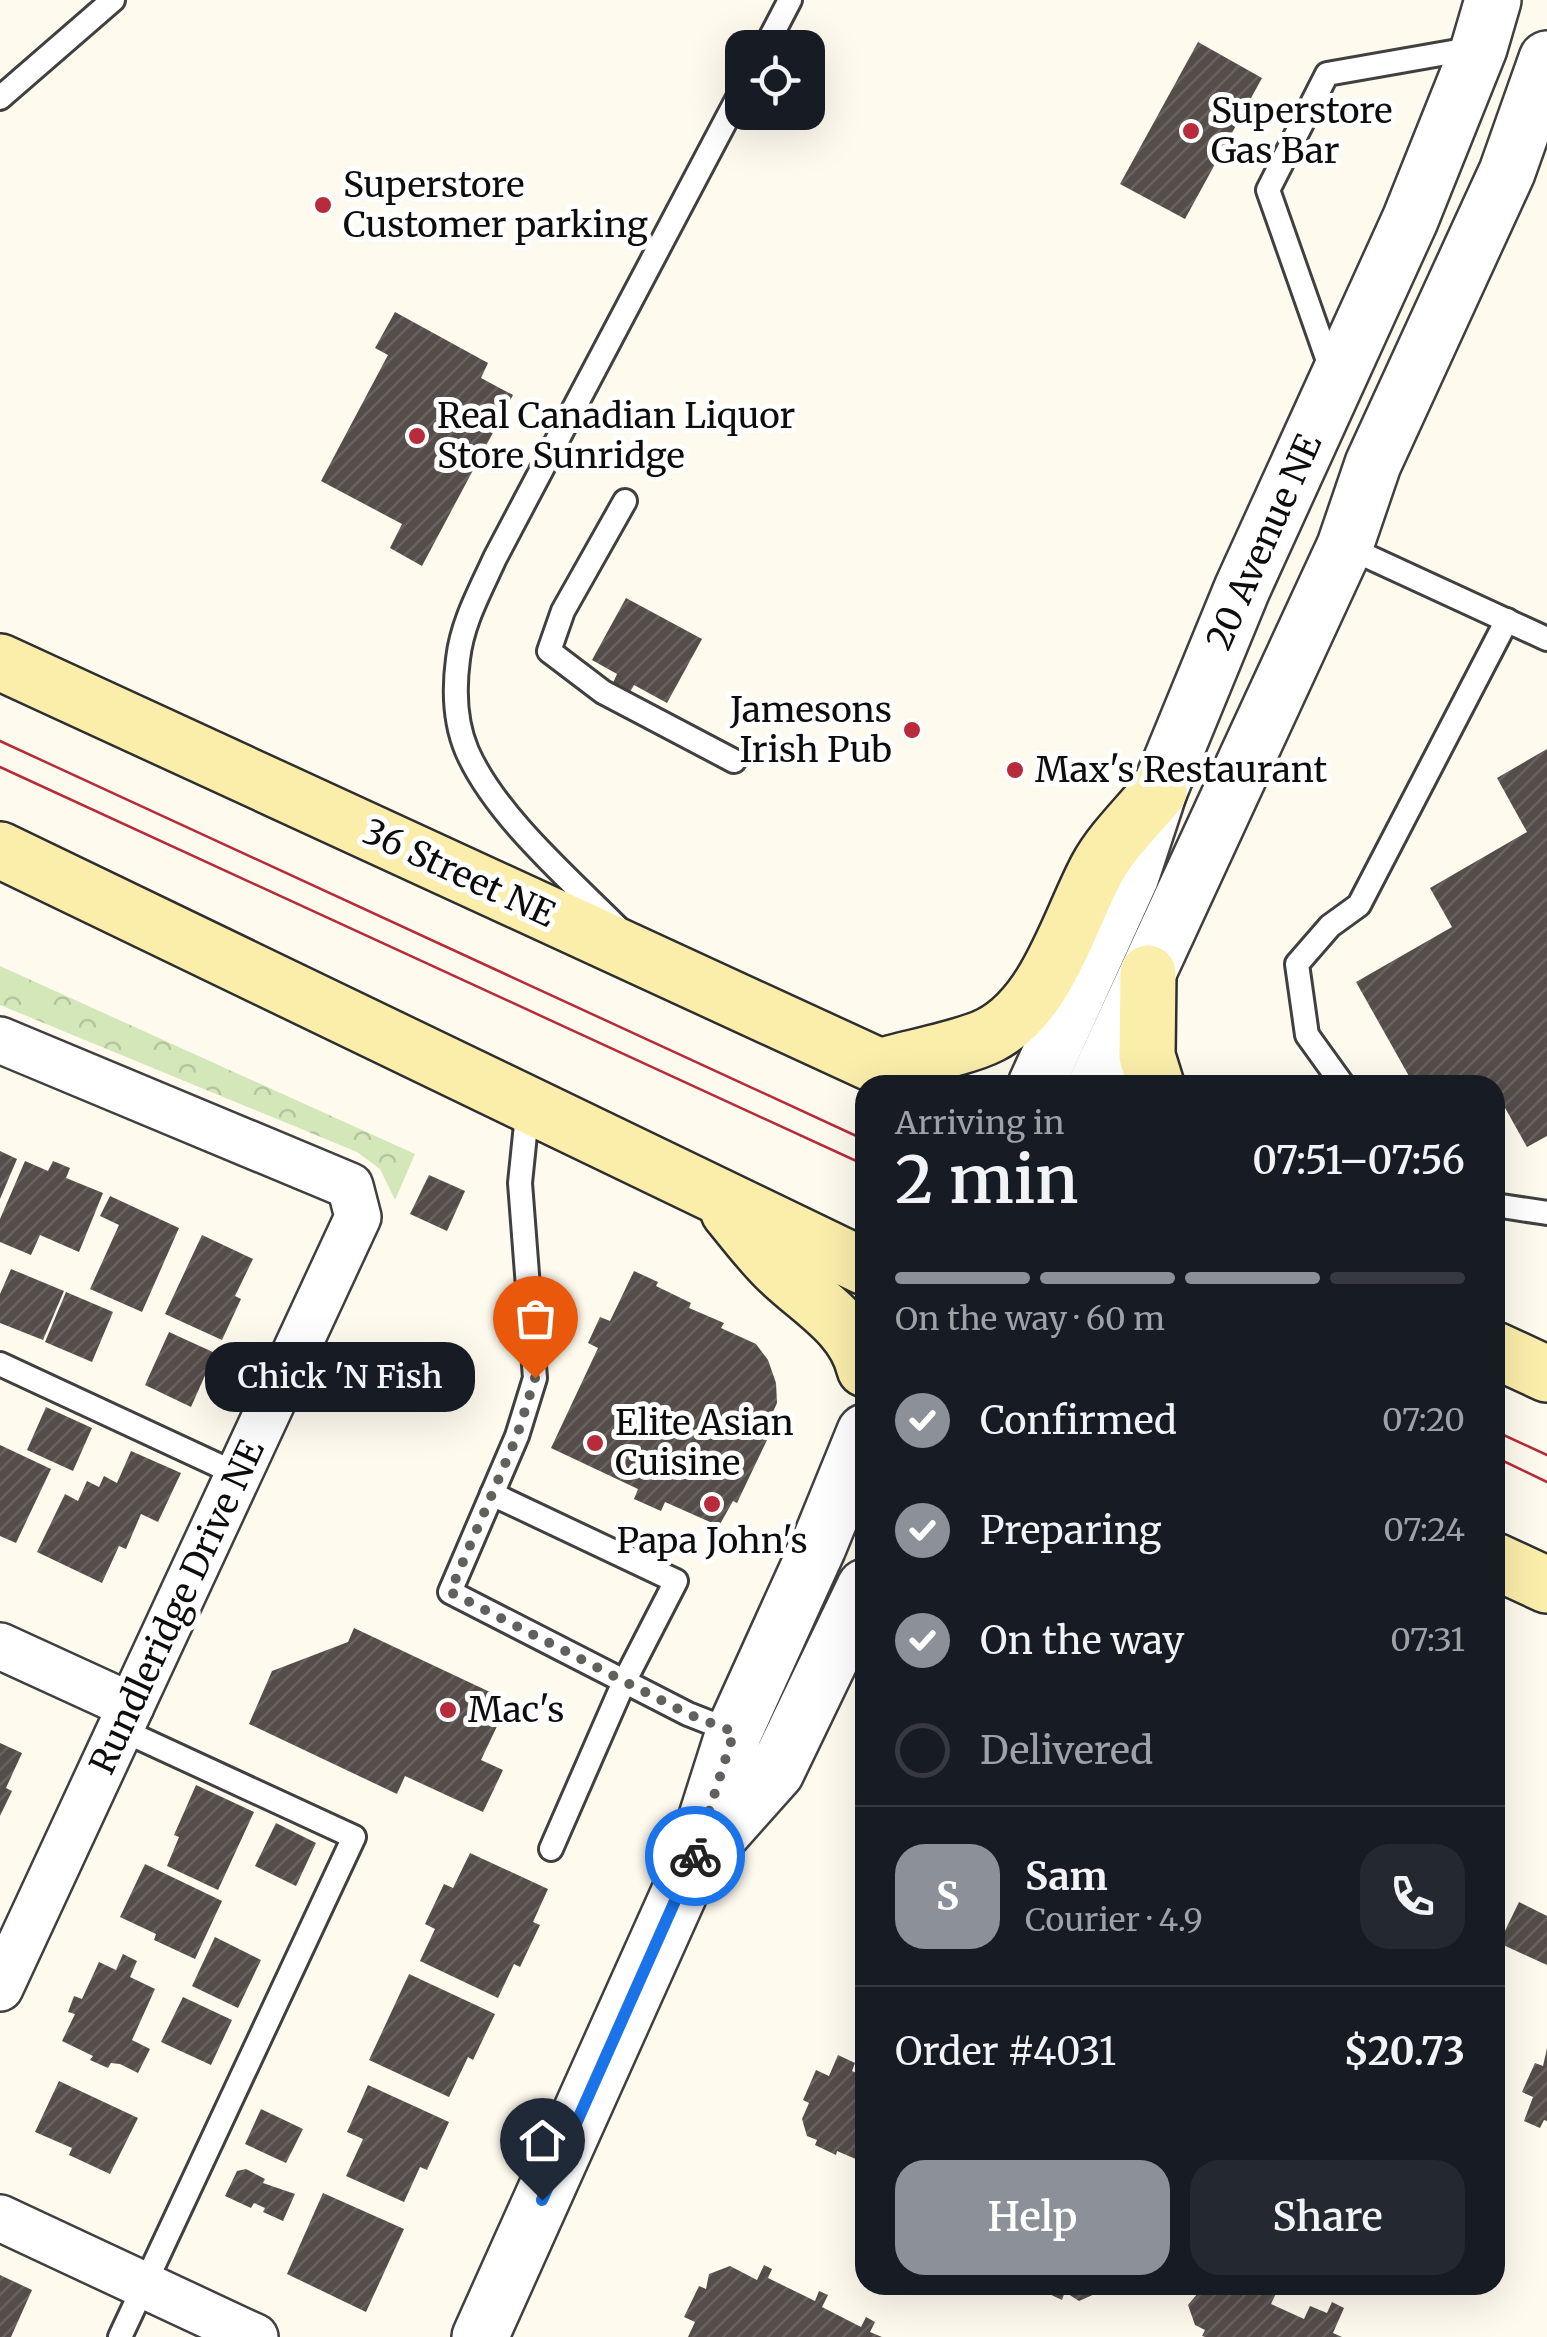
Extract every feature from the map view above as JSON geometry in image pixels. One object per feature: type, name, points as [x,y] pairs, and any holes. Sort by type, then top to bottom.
[{"type":"main road","name":"36 Street NE","points":[[0,662],[897,1075]]},
{"type":"main road","points":[[901,1075],[990,1036],[1014,1017],[1046,976],[1099,866],[1159,791]]},
{"type":"main road","points":[[0,850],[855,1263]]},
{"type":"main road","points":[[1148,973],[1147,1056],[1153,1075]]},
{"type":"main road","points":[[714,1195],[775,1266],[838,1321],[855,1343]]},
{"type":"main road","points":[[1505,1355],[1547,1374]]},
{"type":"main road","points":[[1505,1566],[1547,1585]]},
{"type":"street","name":"20 Avenue NE","points":[[1041,1075],[1131,876],[1159,791],[1242,589],[1410,220],[1486,24]]},
{"type":"street","name":"20 Avenue NE","points":[[1101,1075],[1345,546],[1373,464],[1506,172],[1547,59]]},
{"type":"street","name":"Rundleridge Drive NE","points":[[0,1040],[350,1186],[358,1217],[126,1718],[10,1940],[0,1988]]},
{"type":"street","points":[[480,2337],[692,1868],[734,1732],[855,1456]]},
{"type":"street","points":[[692,1868],[776,1772],[855,1607]]},
{"type":"street","points":[[0,1646],[126,1718]]},
{"type":"street","points":[[0,2218],[256,2337]]},
{"type":"lane","points":[[0,98],[113,0]]},
{"type":"lane","points":[[775,30],[790,0]]},
{"type":"lane","points":[[1336,380],[1268,190],[1327,74],[1486,24]]},
{"type":"lane","points":[[651,962],[520,831],[465,747],[456,702],[458,658],[469,614],[495,558],[725,122]]},
{"type":"lane","points":[[625,500],[562,610],[549,651],[603,692],[734,761]]},
{"type":"lane","points":[[1345,546],[1547,638]]},
{"type":"lane","points":[[1336,1075],[1308,1034],[1297,964],[1330,926],[1359,905],[1507,620]]},
{"type":"lane","points":[[528,1104],[520,1183],[535,1378],[517,1436],[450,1592],[624,1682],[734,1732]]},
{"type":"lane","points":[[1505,1207],[1547,1213]]},
{"type":"lane","points":[[0,1364],[239,1475]]},
{"type":"lane","points":[[492,1494],[676,1581],[624,1682],[551,1849]]},
{"type":"lane","points":[[120,2337],[354,1837],[126,1718]]},
{"type":"green space","points":[[0,966],[415,1154],[395,1200],[380,1169],[357,1152],[0,1005]]},
{"type":"building","name":"Superstore Gas Bar","points":[[1198,42],[1262,78],[1185,219],[1120,184]]},
{"type":"building","points":[[395,312],[488,363],[481,378],[513,395],[422,566],[390,548],[402,524],[321,481],[388,355],[375,348]]},
{"type":"building","points":[[626,598],[702,639],[667,703],[634,685],[630,692],[613,683],[617,674],[592,660]]},
{"type":"building","points":[[1547,749],[1547,1136],[1527,1147],[1505,1108],[1505,1075],[1408,1075],[1356,982],[1452,927],[1430,888],[1527,832],[1497,778]]},
{"type":"building","points":[[0,1151],[17,1159],[0,1199]]},
{"type":"building","points":[[25,1161],[48,1171],[53,1161],[70,1168],[66,1178],[103,1193],[79,1252],[40,1235],[31,1255],[0,1242],[0,1219]]},
{"type":"building","points":[[429,1175],[465,1191],[447,1231],[410,1214]]},
{"type":"building","points":[[110,1196],[179,1228],[142,1312],[90,1289],[119,1225],[100,1216]]},
{"type":"building","points":[[202,1235],[253,1259],[235,1296],[241,1299],[222,1340],[165,1314]]},
{"type":"building","points":[[11,1269],[64,1291],[43,1340],[0,1323],[0,1294]]},
{"type":"building","points":[[634,1271],[691,1303],[689,1308],[724,1323],[721,1328],[756,1344],[768,1360],[776,1383],[777,1403],[761,1438],[767,1440],[737,1503],[733,1501],[719,1526],[665,1502],[661,1511],[634,1499],[638,1489],[551,1448],[598,1348],[588,1343],[600,1317],[610,1321]]},
{"type":"building","points":[[66,1292],[113,1312],[92,1362],[45,1342]]},
{"type":"building","points":[[169,1332],[215,1353],[191,1407],[145,1385]]},
{"type":"building","points":[[46,1407],[92,1428],[73,1471],[27,1450]]},
{"type":"building","points":[[0,1445],[51,1469],[16,1543],[0,1536]]},
{"type":"building","points":[[131,1451],[181,1473],[158,1522],[141,1514],[126,1549],[119,1546],[102,1583],[37,1552],[65,1494],[78,1501],[87,1481],[99,1487],[104,1476],[117,1483]]},
{"type":"building","points":[[354,1628],[509,1701],[481,1760],[503,1770],[483,1812],[405,1776],[397,1794],[249,1724],[272,1671],[348,1642]]},
{"type":"building","points":[[0,1743],[22,1753],[6,1788],[12,1791],[0,1816]]},
{"type":"building","points":[[196,1785],[254,1812],[218,1890],[167,1866],[179,1837],[174,1835]]},
{"type":"building","points":[[276,1823],[316,1843],[296,1886],[255,1866]]},
{"type":"building","points":[[470,1853],[548,1889],[533,1922],[540,1925],[520,1967],[514,1964],[498,1998],[420,1961],[435,1929],[425,1924],[444,1884],[453,1888]]},
{"type":"building","points":[[145,1864],[222,1901],[195,1959],[154,1940],[156,1934],[120,1917]]},
{"type":"building","points":[[1519,1902],[1547,1916],[1547,1965],[1505,1946],[1505,1931]]},
{"type":"building","points":[[215,1937],[261,1960],[238,2008],[192,1986]]},
{"type":"building","points":[[123,1954],[137,1961],[130,1977],[155,1989],[132,2040],[150,2049],[138,2073],[120,2064],[111,2063],[108,2068],[62,2041],[75,2014],[68,2012],[74,1996],[82,1999],[99,1962],[116,1970]]},
{"type":"building","points":[[409,1974],[495,2014],[473,2060],[468,2057],[449,2097],[369,2060]]},
{"type":"building","points":[[183,1997],[232,2020],[211,2065],[161,2042]]},
{"type":"building","points":[[1547,2048],[1547,2121],[1540,2128],[1524,2121],[1533,2097],[1522,2092],[1535,2063],[1543,2066]]},
{"type":"building","points":[[838,2055],[855,2063],[852,2071],[855,2159],[837,2151],[836,2155],[815,2145],[817,2140],[807,2136],[802,2119],[809,2103],[803,2100],[816,2070],[829,2076]]},
{"type":"building","points":[[59,2081],[138,2118],[110,2174],[69,2155],[72,2148],[35,2132]]},
{"type":"building","points":[[368,2085],[449,2122],[427,2170],[420,2167],[404,2202],[346,2176],[363,2139],[347,2132]]},
{"type":"building","points":[[261,2109],[303,2129],[286,2163],[245,2144]]},
{"type":"building","points":[[246,2169],[265,2179],[263,2183],[295,2194],[283,2221],[254,2203],[251,2208],[225,2196],[237,2171]]},
{"type":"building","points":[[323,2193],[404,2229],[366,2312],[287,2274]]},
{"type":"building","points":[[764,2265],[772,2269],[768,2278],[815,2301],[819,2291],[828,2295],[822,2307],[861,2327],[866,2317],[875,2322],[870,2332],[882,2337],[688,2337],[695,2322],[684,2317],[699,2286],[706,2289],[709,2274],[730,2266],[757,2280]]},
{"type":"building","points":[[0,2275],[32,2290],[11,2337],[0,2337]]},
{"type":"building","points":[[1070,2295],[1092,2295],[1079,2301]]},
{"type":"building","points":[[1196,2295],[1275,2295],[1271,2304],[1304,2319],[1310,2306],[1327,2313],[1332,2302],[1344,2308],[1333,2333],[1342,2337],[1205,2337],[1205,2330],[1195,2325],[1188,2305]]},
{"type":"tram line","points":[[0,741],[855,1135]]},
{"type":"tram line","points":[[0,767],[855,1160]]},
{"type":"tram line","points":[[1505,1436],[1547,1455]]},
{"type":"tram line","points":[[1505,1462],[1547,1482]]},
{"type":"way so far","points":[[535,1378],[517,1436],[450,1592],[688,1714],[734,1732],[695,1856]]},
{"type":"place","name":"Superstore Gas Bar","points":[[1191,131]]},
{"type":"place","name":"Superstore Customer parking","points":[[323,205]]},
{"type":"place","name":"Real Canadian Liquor Store Sunridge","points":[[417,436]]},
{"type":"place","name":"Jamesons Irish Pub","points":[[912,730]]},
{"type":"place","name":"Max's Restaurant","points":[[1015,770]]},
{"type":"place","name":"Chick 'N Fish","points":[[535,1378]]},
{"type":"place","name":"Elite Asian Cuisine","points":[[595,1443]]},
{"type":"place","name":"Papa John's","points":[[712,1504]]},
{"type":"place","name":"Mac's","points":[[448,1710]]},
{"type":"route","points":[[542,2200],[695,1856]]}]
